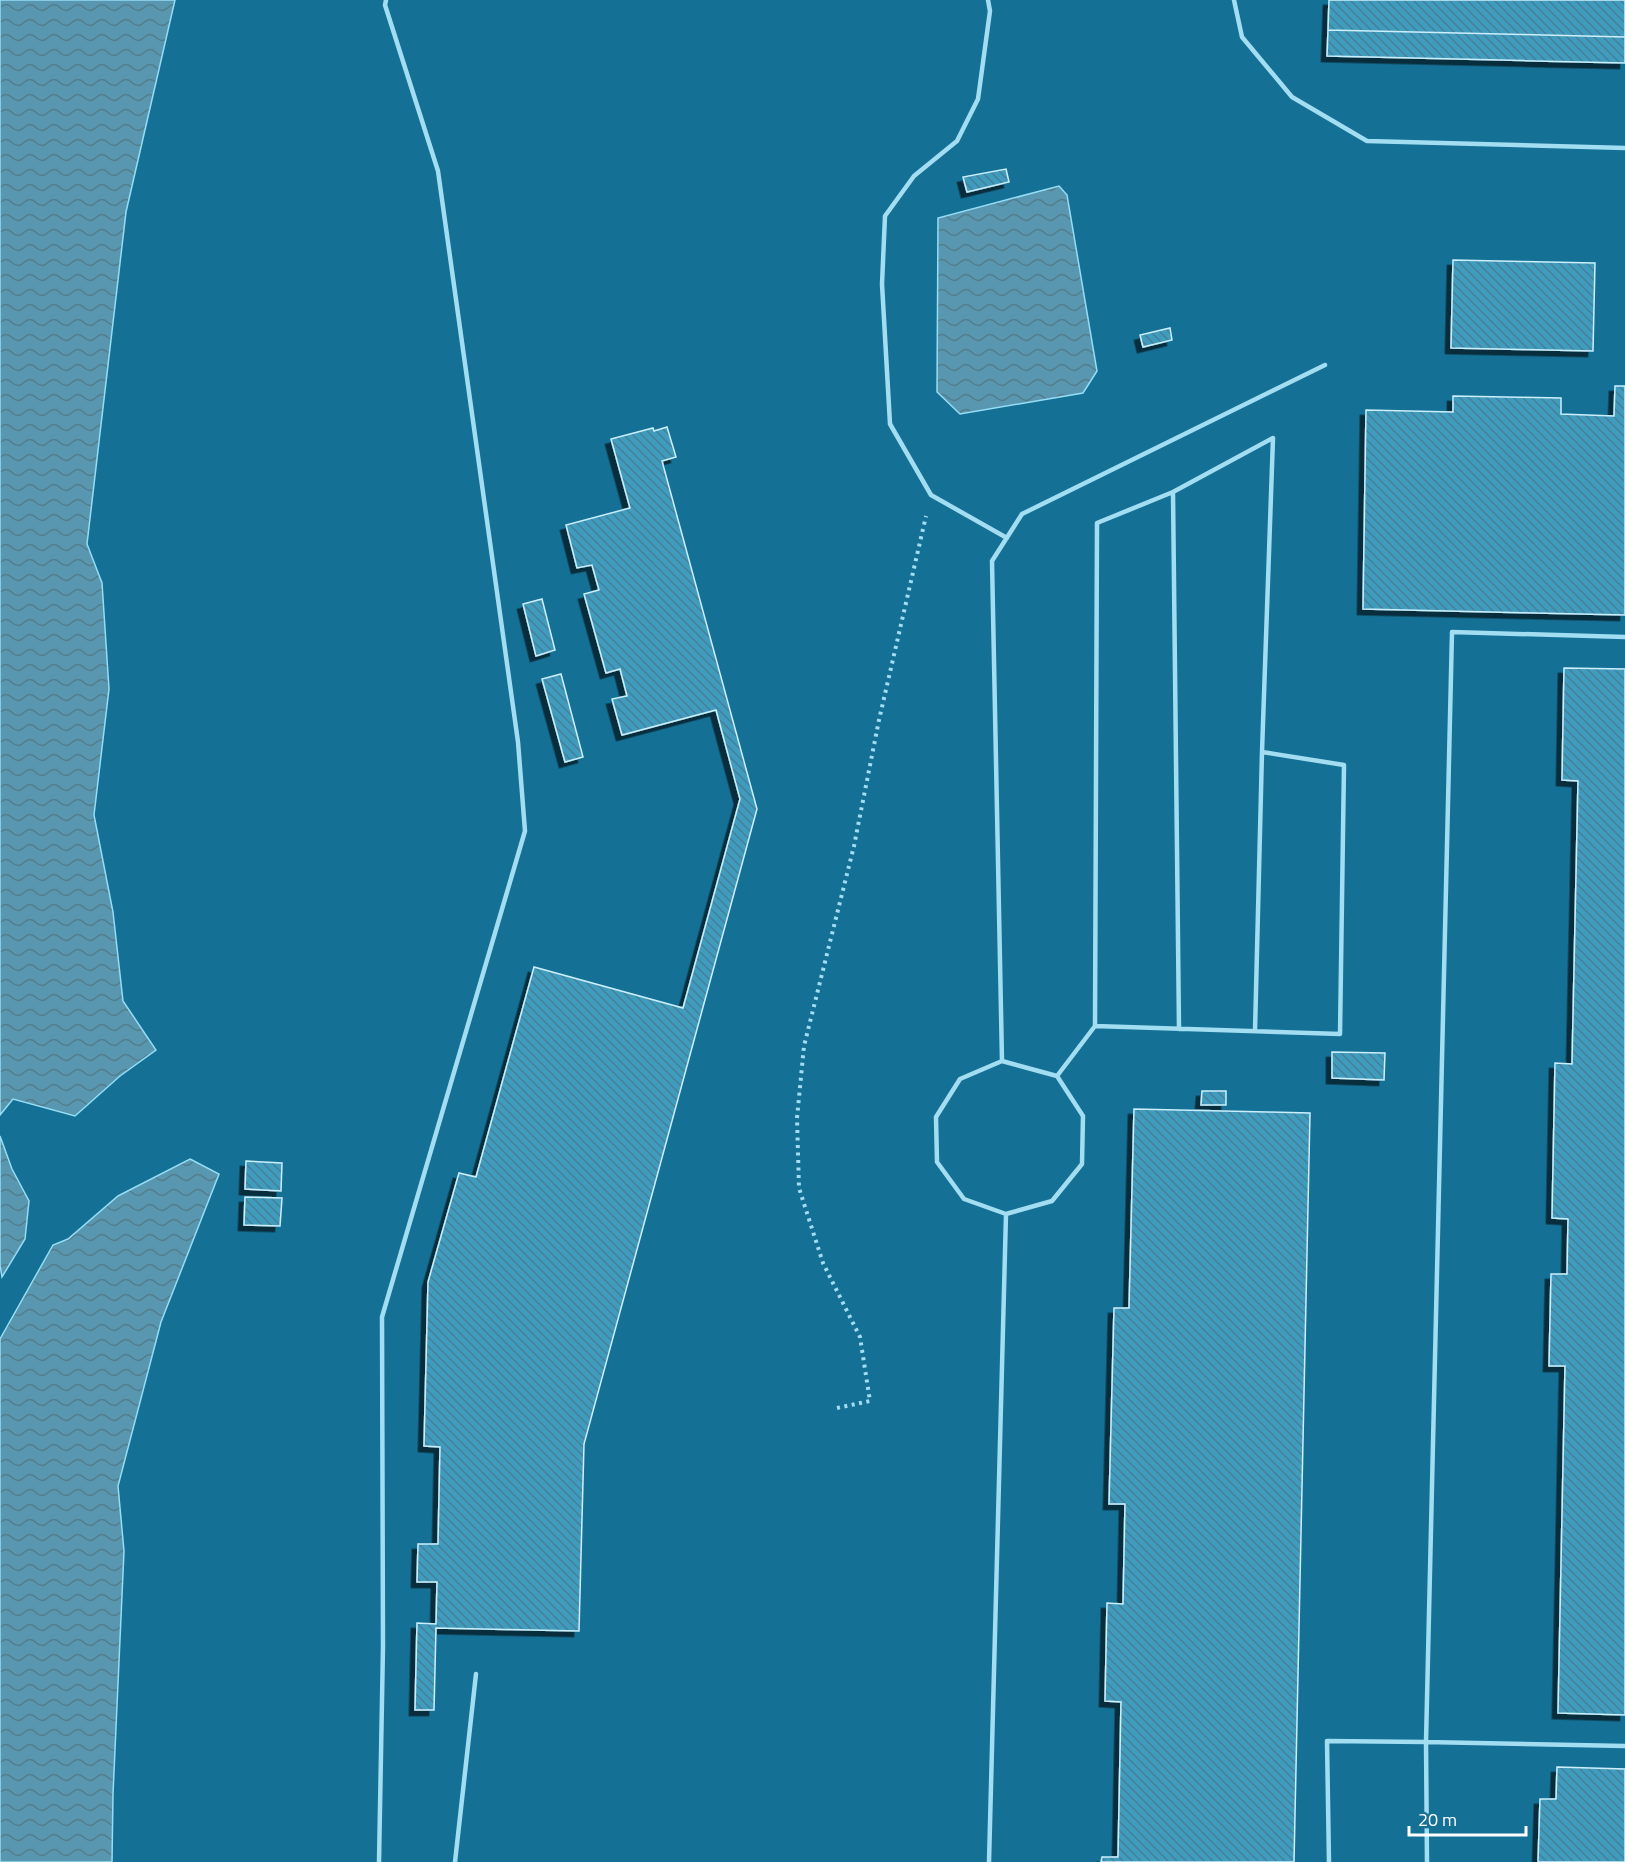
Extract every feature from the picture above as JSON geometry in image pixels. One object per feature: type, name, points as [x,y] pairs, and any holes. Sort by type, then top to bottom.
[{"type":"lane","points":[[379,1862],[383,1646],[382,1317],[525,831],[516,731],[438,171],[385,4],[386,0]]},
{"type":"lane","points":[[988,0],[990,11],[978,99],[957,141],[914,176],[885,216],[882,284],[890,424],[931,495],[1008,538]]},
{"type":"lane","points":[[1234,0],[1242,37],[1292,97],[1367,141],[1625,148]]},
{"type":"lane","points":[[1002,1061],[992,561],[1023,514],[1325,364]]},
{"type":"lane","points":[[1057,1077],[1095,1026],[1097,523],[1173,492],[1273,438],[1255,1031]]},
{"type":"lane","points":[[1173,492],[1179,1029]]},
{"type":"lane","points":[[1427,1862],[1426,1742],[1452,632],[1625,637]]},
{"type":"lane","points":[[1095,1026],[1340,1034],[1344,765],[1262,752]]},
{"type":"lane","points":[[1002,1061],[1057,1077],[1083,1116],[1082,1164],[1052,1201],[1006,1214],[964,1199],[957,1190],[938,1162],[936,1117],[960,1079],[1002,1061]]},
{"type":"lane","points":[[989,1862],[1006,1214]]},
{"type":"lane","points":[[455,1862],[476,1674]]},
{"type":"lane","points":[[1329,1862],[1327,1741],[1625,1746]]},
{"type":"path","points":[[837,1408],[870,1401],[860,1337],[823,1263],[800,1188],[797,1118],[804,1046],[854,846],[879,720],[931,495]]},
{"type":"water","points":[[0,0],[175,0],[126,212],[87,544],[102,583],[109,689],[94,815],[113,912],[123,1001],[156,1050],[120,1076],[75,1116],[13,1099],[0,1115]]},
{"type":"water","points":[[1059,186],[1067,195],[1097,371],[1083,393],[960,414],[937,392],[938,218]]},
{"type":"water","points":[[0,1136],[12,1169],[29,1201],[25,1239],[2,1277],[0,1265]]},
{"type":"water","points":[[190,1159],[219,1174],[161,1322],[118,1486],[124,1551],[112,1862],[0,1862],[0,1339],[53,1245],[68,1239],[118,1196]]},
{"type":"building","points":[[1329,0],[1625,0],[1625,37],[1328,30]]},
{"type":"building","points":[[1328,30],[1625,37],[1625,63],[1327,56]]},
{"type":"building","points":[[1006,169],[1009,182],[967,192],[963,177]]},
{"type":"building","points":[[1453,260],[1595,263],[1593,351],[1451,348]]},
{"type":"building","points":[[1170,328],[1172,340],[1143,347],[1140,335]]},
{"type":"building","points":[[1615,386],[1625,386],[1625,615],[1363,609],[1366,410],[1453,412],[1453,396],[1561,398],[1561,414],[1614,416]]},
{"type":"building","points":[[667,427],[676,457],[662,461],[757,809],[584,1444],[579,1631],[436,1628],[434,1710],[415,1710],[417,1623],[436,1624],[437,1582],[417,1582],[418,1544],[438,1544],[440,1447],[424,1446],[428,1282],[459,1173],[476,1177],[534,967],[683,1008],[740,799],[716,710],[622,735],[612,699],[627,696],[620,669],[606,673],[584,594],[599,590],[592,565],[577,568],[566,525],[630,508],[611,439],[653,428],[654,431]]},
{"type":"building","points":[[542,599],[555,650],[536,656],[523,604]]},
{"type":"building","points":[[1564,668],[1625,669],[1625,1715],[1558,1713],[1565,1366],[1549,1366],[1551,1274],[1567,1274],[1568,1219],[1552,1218],[1555,1063],[1572,1064],[1578,781],[1562,780]]},
{"type":"building","points":[[561,674],[583,757],[565,762],[542,679]]},
{"type":"building","points":[[1332,1052],[1385,1053],[1384,1080],[1332,1078]]},
{"type":"building","points":[[1202,1091],[1226,1091],[1226,1105],[1201,1105]]},
{"type":"building","points":[[1134,1109],[1310,1113],[1294,1862],[1101,1862],[1102,1857],[1118,1857],[1121,1702],[1105,1701],[1107,1603],[1123,1604],[1125,1504],[1109,1504],[1114,1308],[1129,1308]]},
{"type":"building","points":[[246,1161],[282,1163],[281,1191],[245,1189]]},
{"type":"building","points":[[245,1197],[282,1198],[280,1226],[244,1225]]},
{"type":"building","points":[[1557,1767],[1625,1769],[1625,1862],[1538,1862],[1540,1799],[1556,1799]]}]
